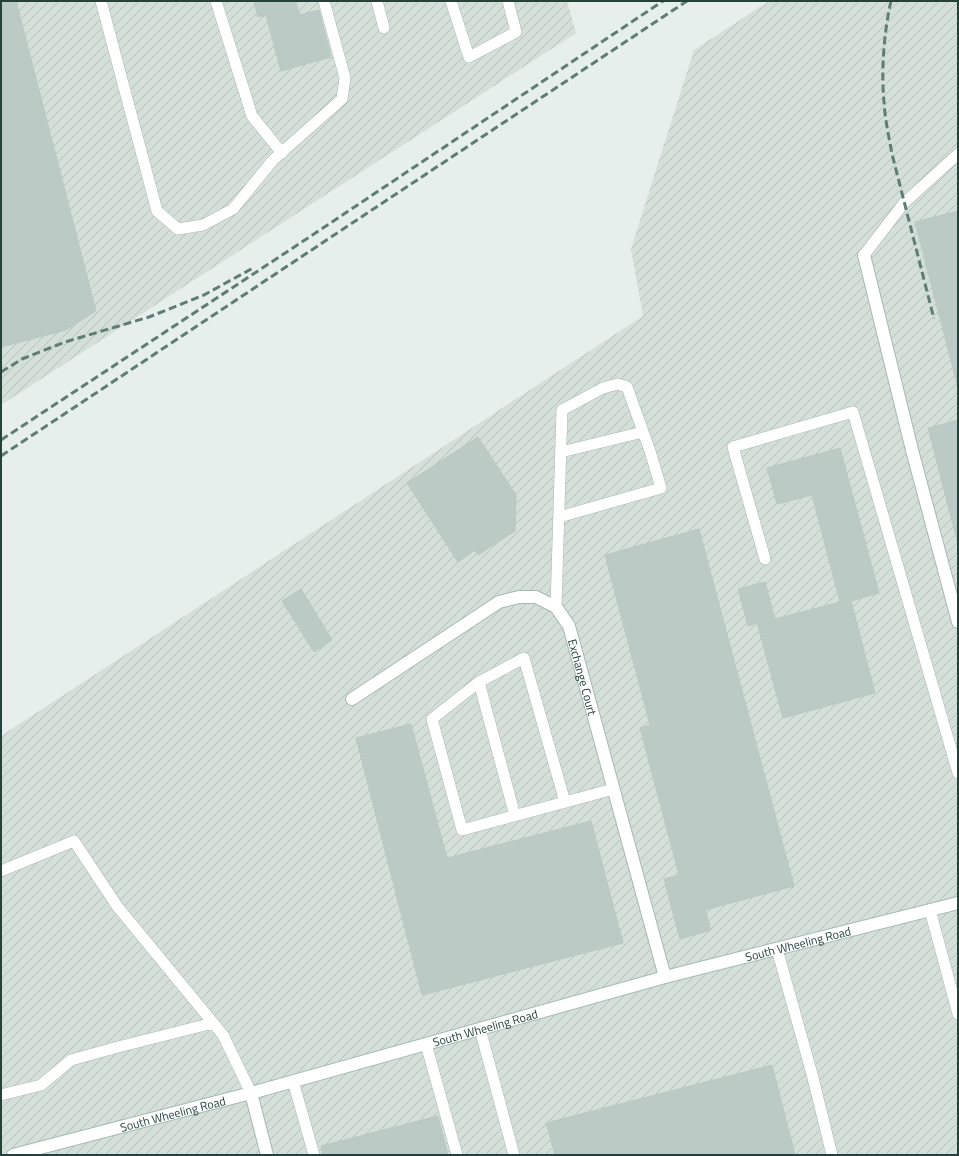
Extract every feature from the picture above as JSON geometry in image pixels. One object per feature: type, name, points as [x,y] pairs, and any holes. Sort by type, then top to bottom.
[{"type":"street","points":[[864,255],[912,450],[958,622]]},
{"type":"street","name":"Exchange Court","points":[[352,699],[499,602],[519,598],[536,597],[556,607],[569,626],[665,977]]},
{"type":"street","name":"South Wheeling Road","points":[[13,1155],[293,1081],[665,977],[958,903]]},
{"type":"street","points":[[251,1092],[267,1155]]},
{"type":"lane","points":[[101,1],[157,211],[178,229],[203,225],[233,209],[273,160],[342,99],[345,78],[324,1]]},
{"type":"lane","points":[[216,1],[252,116],[282,152]]},
{"type":"lane","points":[[377,1],[384,28]]},
{"type":"lane","points":[[451,1],[469,57],[516,32],[508,1]]},
{"type":"lane","points":[[864,255],[904,203],[958,154]]},
{"type":"lane","points":[[556,607],[562,410],[603,388],[618,384],[627,387],[661,488],[559,517]]},
{"type":"lane","points":[[765,558],[733,447],[853,412],[958,773]]},
{"type":"lane","points":[[561,452],[643,432]]},
{"type":"lane","points":[[565,802],[524,658],[479,682],[432,719],[462,830],[614,789]]},
{"type":"lane","points":[[479,682],[515,816]]},
{"type":"lane","points":[[1,871],[74,842],[117,906],[223,1035],[251,1092]]},
{"type":"lane","points":[[930,910],[958,1014]]},
{"type":"lane","points":[[777,949],[812,1074],[832,1155]]},
{"type":"lane","points":[[1,1095],[41,1084],[71,1060],[118,1046],[213,1023]]},
{"type":"lane","points":[[480,1029],[514,1155]]},
{"type":"lane","points":[[426,1044],[456,1155]]},
{"type":"lane","points":[[293,1081],[314,1155]]},
{"type":"shaded area","points":[[1,1],[567,1],[576,33],[1,405]]},
{"type":"shaded area","points":[[769,1],[958,1],[958,1155],[1,1155],[1,736],[643,316],[631,249],[694,50]]},
{"type":"building","points":[[1,1],[16,1],[96,311],[66,330],[1,347]]},
{"type":"building","points":[[254,1],[295,1],[300,15],[319,10],[331,57],[281,71],[266,15],[258,17]]},
{"type":"building","points":[[958,211],[958,388],[915,222]]},
{"type":"building","points":[[958,420],[958,544],[928,428]]},
{"type":"building","points":[[478,437],[516,495],[515,531],[478,555],[475,550],[458,562],[407,483]]},
{"type":"building","points":[[840,448],[879,593],[851,601],[875,693],[783,718],[757,623],[748,626],[738,589],[765,582],[775,619],[840,602],[812,495],[777,504],[767,468]]},
{"type":"building","points":[[699,529],[794,886],[705,910],[711,930],[680,939],[664,879],[679,875],[640,728],[650,725],[605,555]]},
{"type":"building","points":[[301,589],[332,640],[314,652],[282,601]]},
{"type":"building","points":[[411,724],[447,858],[591,821],[623,943],[422,995],[356,738]]},
{"type":"building","points":[[772,1065],[795,1155],[555,1155],[546,1123]]},
{"type":"building","points":[[438,1116],[448,1155],[323,1155],[321,1146]]},
{"type":"railway","points":[[1,440],[311,236],[663,1]]},
{"type":"railway","points":[[1,456],[687,1]]},
{"type":"railway","points":[[891,1],[885,38],[883,64],[885,115],[892,154],[934,319]]},
{"type":"railway","points":[[1,372],[22,359],[65,342],[149,317],[204,295],[253,268]]}]
